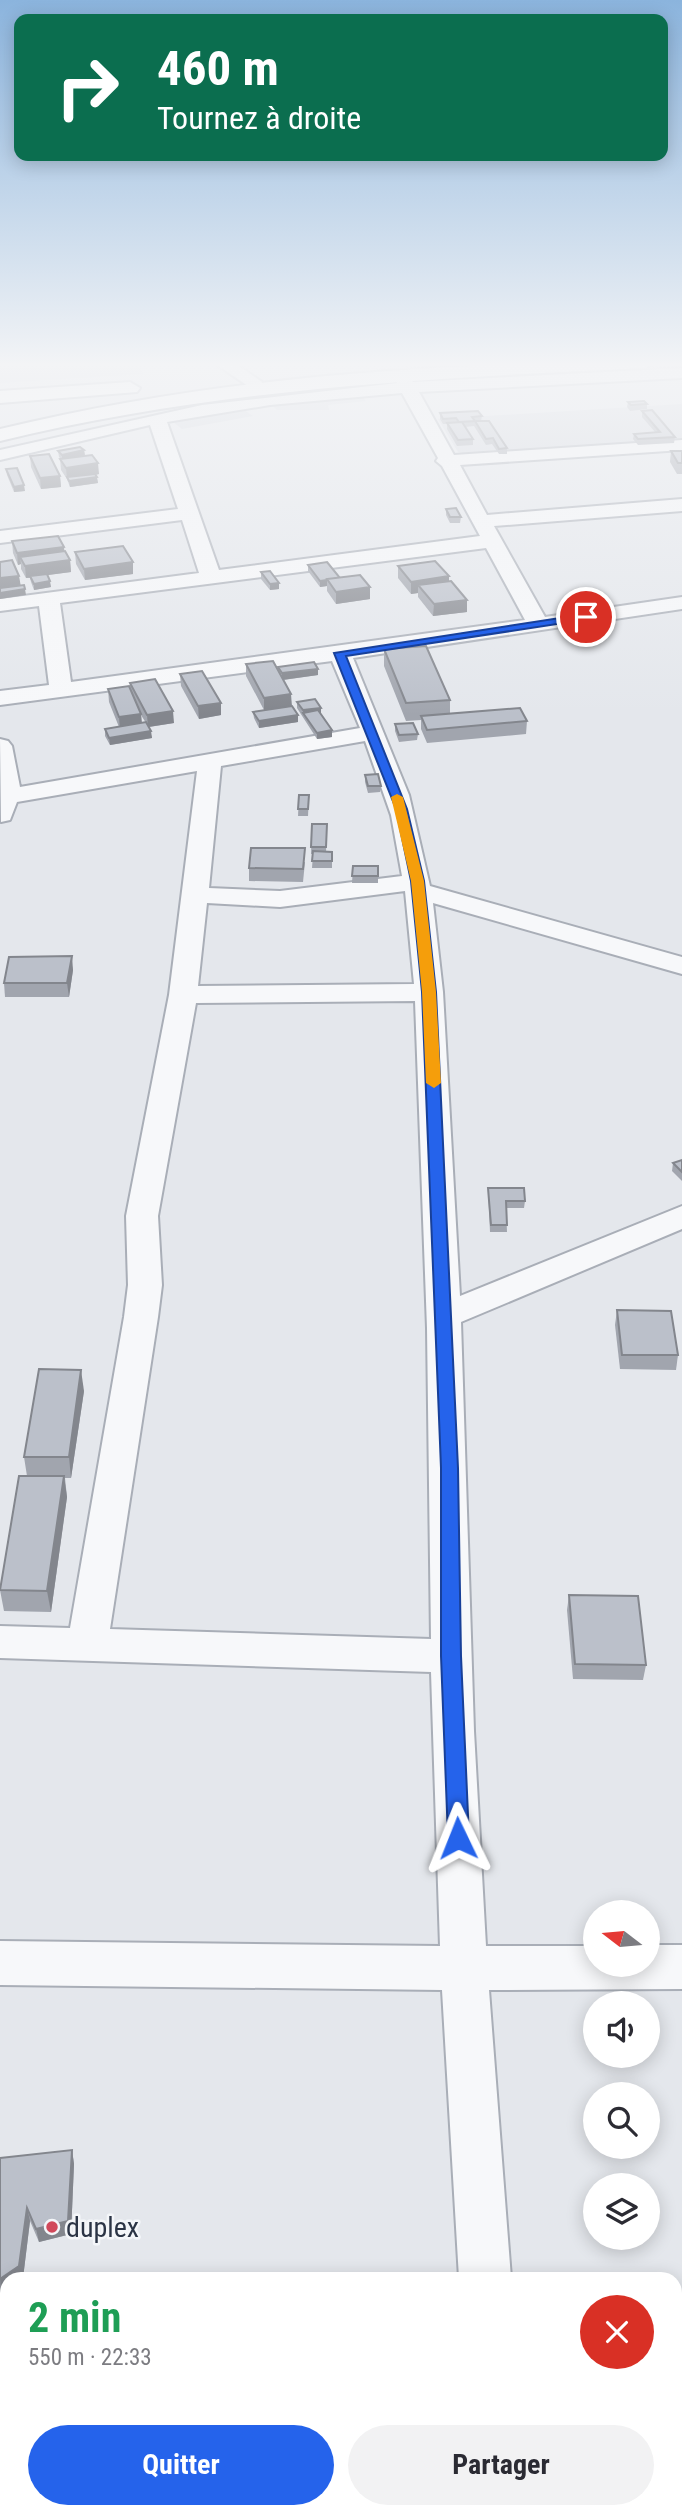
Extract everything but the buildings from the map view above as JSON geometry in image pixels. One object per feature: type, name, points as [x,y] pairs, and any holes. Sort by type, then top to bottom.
[{"type":"street","points":[[176,479],[190,513],[211,578]]},
{"type":"street","points":[[456,479],[538,624]]},
{"type":"street","points":[[481,521],[682,505]]},
{"type":"street","points":[[0,537],[190,513]]},
{"type":"street","points":[[0,605],[491,541]]},
{"type":"street","points":[[49,599],[61,689]]},
{"type":"street","points":[[0,698],[340,653],[682,603]]},
{"type":"street","points":[[340,653],[401,809],[417,885],[429,992],[450,1468],[451,1656],[464,1968],[485,2272]]},
{"type":"street","points":[[0,746],[9,782],[4,807],[210,761],[372,733]]},
{"type":"street","points":[[87,1644],[141,1317],[145,1285],[142,1216],[183,995],[197,894],[210,761]]},
{"type":"street","points":[[197,894],[232,900],[263,900],[417,885],[682,966]]},
{"type":"street","points":[[183,995],[429,992]]},
{"type":"street","points":[[443,1316],[682,1217]]},
{"type":"street","points":[[0,1642],[451,1656]]},
{"type":"street","points":[[0,1963],[464,1968],[682,1967]]},
{"type":"slow traffic","points":[[397,797],[418,881],[416,890],[429,992],[434,1083]]},
{"type":"place","name":"duplex","points":[[52,2227]]},
{"type":"route","points":[[458,1838],[451,1656],[450,1468],[441,1292],[442,1255],[429,992],[416,890],[418,881],[401,809],[340,653],[586,617]]}]
